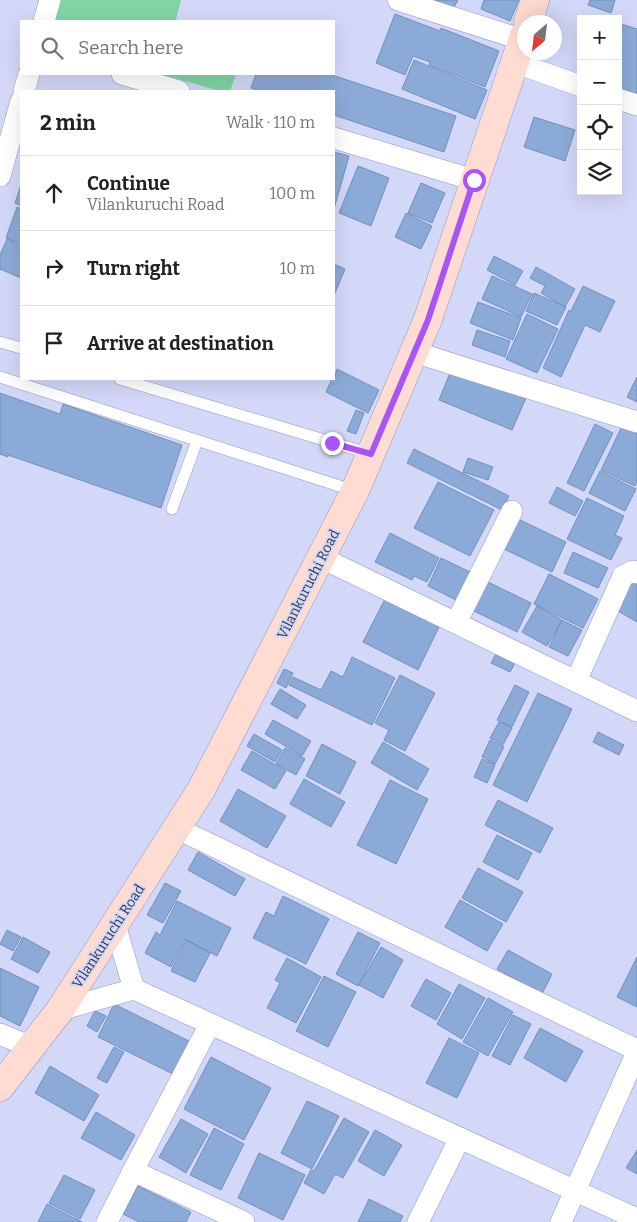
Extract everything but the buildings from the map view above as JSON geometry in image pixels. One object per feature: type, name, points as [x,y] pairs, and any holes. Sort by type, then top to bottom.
[{"type":"main road","name":"Vilankuruchi Road","points":[[530,15],[535,0]]},
{"type":"main road","name":"Vilankuruchi Road","points":[[0,1088],[60,1010],[201,790],[322,558],[355,491],[428,320],[517,57]]},
{"type":"street","points":[[44,20],[50,0]]},
{"type":"street","points":[[398,0],[517,38]]},
{"type":"street","points":[[548,60],[577,83]]},
{"type":"street","points":[[24,90],[29,75]]},
{"type":"street","points":[[125,75],[172,90]]},
{"type":"street","points":[[622,100],[637,105]]},
{"type":"street","points":[[0,176],[20,106]]},
{"type":"street","points":[[335,138],[474,180]]},
{"type":"street","points":[[414,352],[637,422]]},
{"type":"street","points":[[456,623],[512,511]]},
{"type":"street","points":[[322,558],[637,711]]},
{"type":"street","points":[[576,681],[623,576],[633,571],[637,573]]},
{"type":"street","points":[[176,828],[637,1051],[562,1222]]},
{"type":"street","points":[[115,925],[134,988]]},
{"type":"street","points":[[60,1010],[134,988],[637,1219]]},
{"type":"street","points":[[107,1222],[210,1024]]},
{"type":"street","points":[[0,1034],[31,1048]]},
{"type":"street","points":[[418,1222],[460,1138]]},
{"type":"street","points":[[133,1170],[244,1222]]},
{"type":"lane","points":[[0,342],[20,348]]},
{"type":"lane","points":[[0,377],[355,491]]},
{"type":"lane","points":[[123,380],[371,454]]},
{"type":"lane","points":[[172,509],[197,441]]},
{"type":"green space","points":[[59,0],[181,0],[176,19],[179,20],[54,20]]},
{"type":"green space","points":[[164,75],[236,75],[230,90],[216,90]]},
{"type":"route","points":[[332,443],[371,454],[428,320],[474,180]]}]
